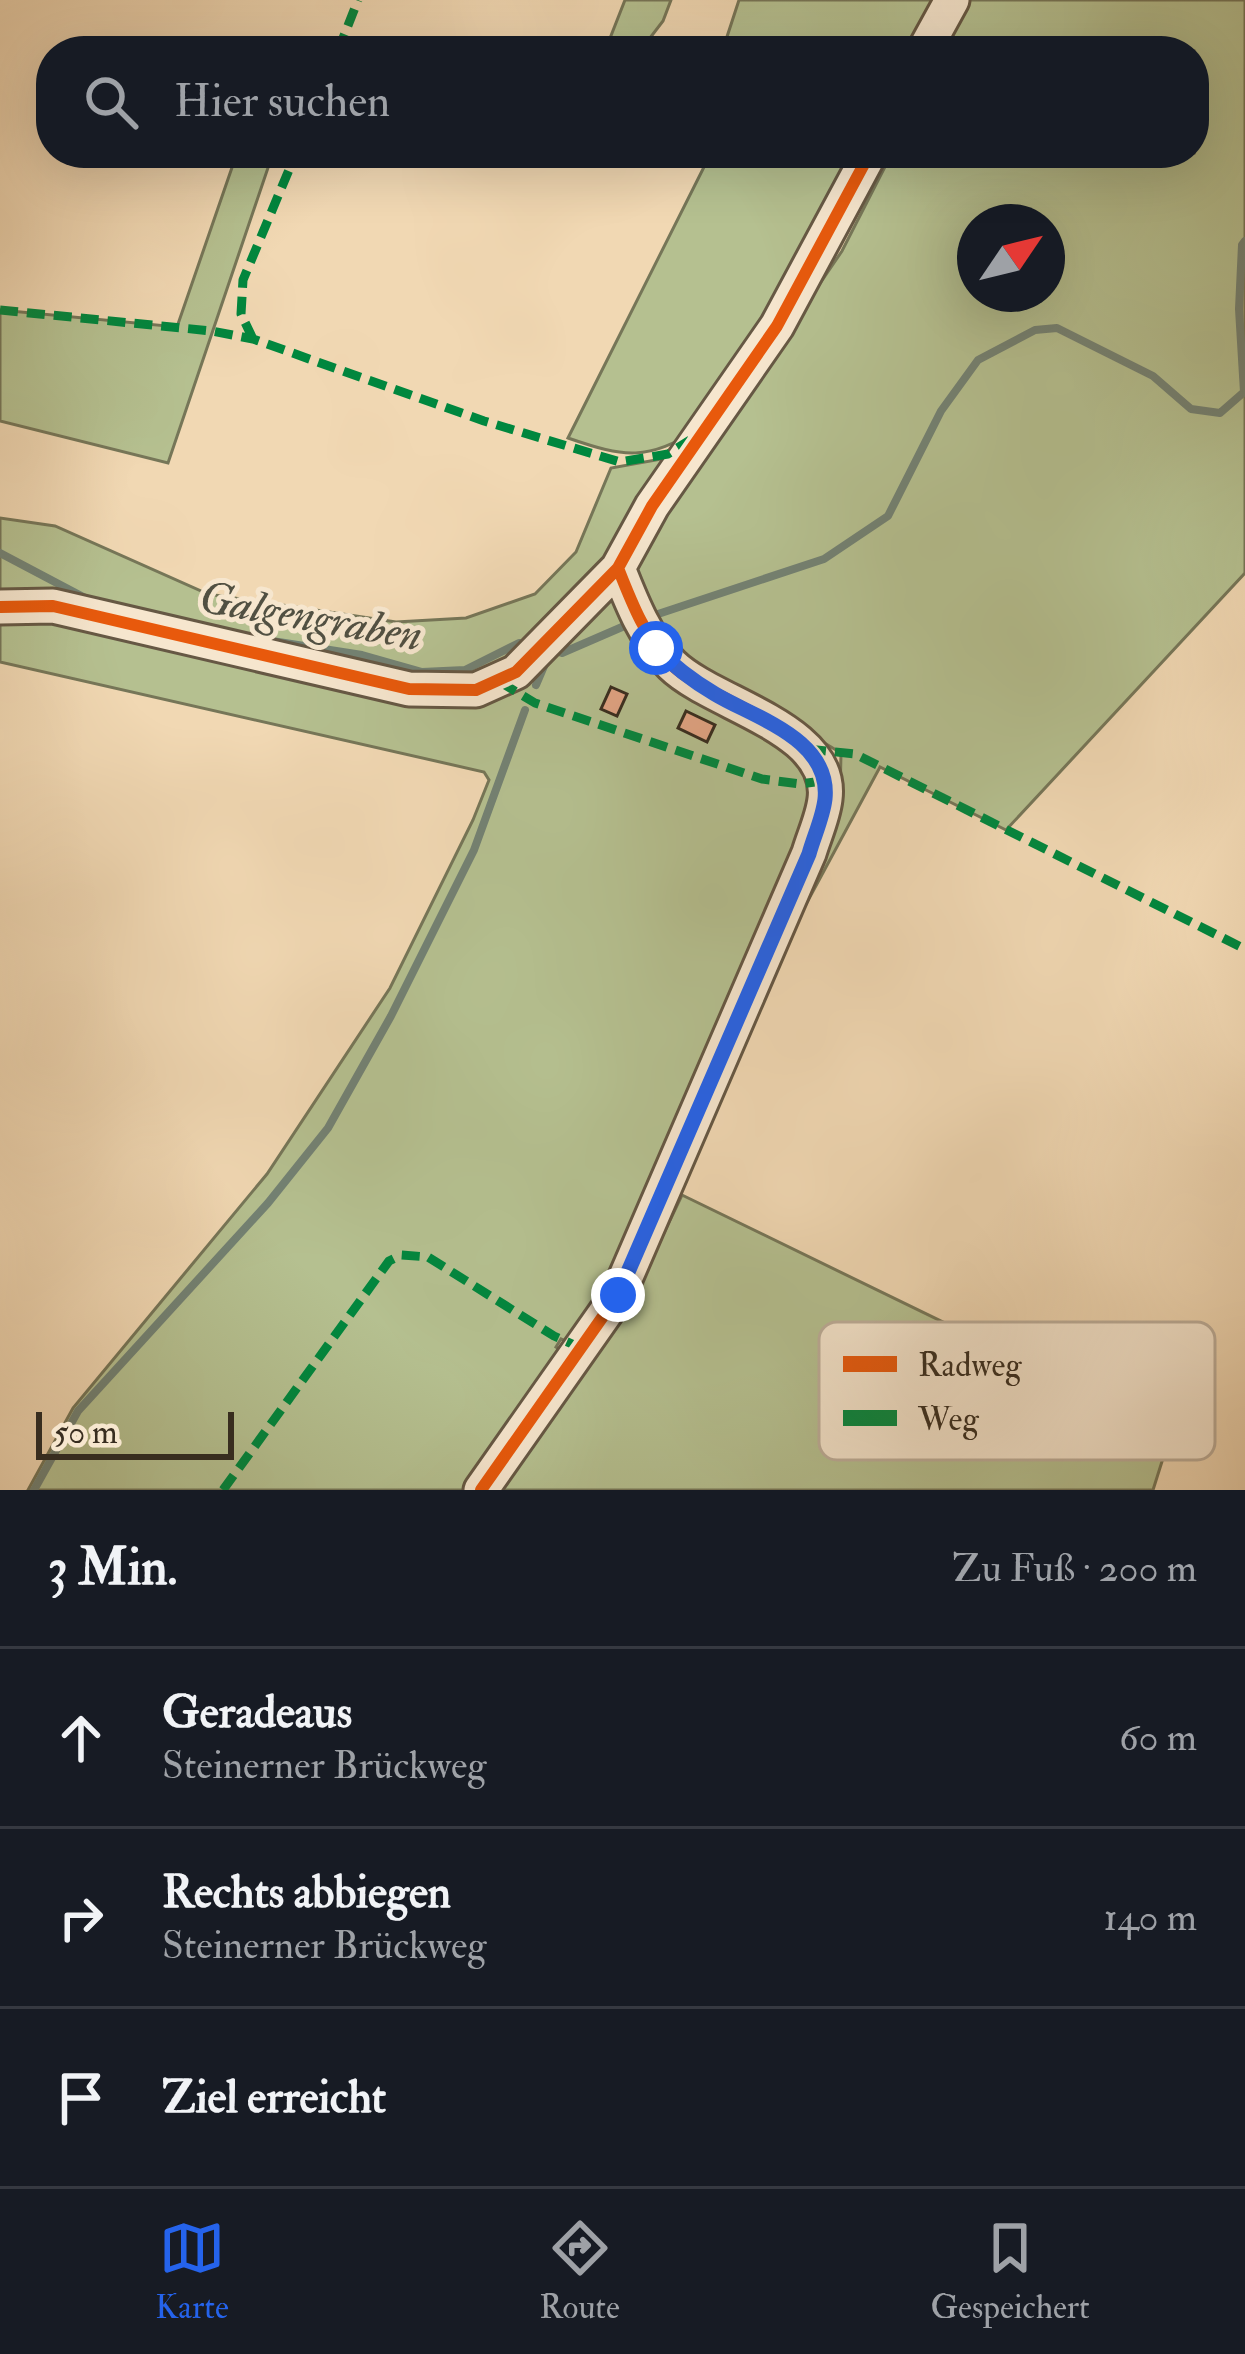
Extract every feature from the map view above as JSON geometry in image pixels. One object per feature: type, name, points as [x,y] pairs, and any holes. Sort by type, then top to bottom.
[{"type":"street","points":[[932,36],[952,0]]},
{"type":"street","points":[[0,607],[53,606],[409,689],[476,690],[500,682],[563,622],[624,583],[652,506],[777,326],[862,168]]},
{"type":"street","points":[[481,1490],[618,1295],[809,854],[826,796],[821,770],[808,749],[674,668],[656,648],[624,583]]},
{"type":"green space","points":[[625,0],[671,0],[652,36],[611,36]]},
{"type":"green space","points":[[739,0],[938,0],[920,36],[727,36]]},
{"type":"green space","points":[[970,0],[1245,0],[1245,573],[1006,830],[880,767],[791,932],[840,798],[841,753],[665,646],[636,572],[648,536],[842,251],[884,168],[1209,168],[1209,36],[952,36]]},
{"type":"green space","points":[[232,168],[268,168],[168,463],[0,421],[0,310],[177,327]]},
{"type":"green space","points":[[703,168],[853,168],[701,428],[665,446],[636,453],[568,438]]},
{"type":"green space","points":[[678,456],[614,595],[789,743],[816,782],[803,853],[577,1346],[561,1339],[556,1347],[566,1354],[469,1490],[28,1490],[73,1408],[267,1174],[390,988],[489,780],[484,772],[0,662],[0,518],[55,526],[208,594],[396,622],[466,618],[535,594],[576,552],[611,468]]},
{"type":"green space","points":[[682,1195],[943,1322],[819,1322],[819,1460],[1162,1460],[1153,1490],[500,1490],[632,1300]]},
{"type":"building","points":[[611,687],[627,694],[617,716],[601,709]]},
{"type":"building","points":[[686,711],[715,725],[707,742],[678,728]]},
{"type":"waterway","name":"Galgengraben","points":[[649,617],[824,559],[888,516],[941,411],[978,360],[1035,330],[1057,328],[1153,376],[1191,409],[1220,413],[1244,392],[1239,309],[1245,241]]},
{"type":"waterway","name":"Galgengraben","points":[[0,553],[89,600]]},
{"type":"waterway","name":"Galgengraben","points":[[549,649],[562,653],[629,624]]},
{"type":"waterway","name":"Galgengraben","points":[[272,641],[362,655],[422,672],[465,670],[519,643],[529,645]]},
{"type":"waterway","points":[[536,685],[545,664]]},
{"type":"waterway","points":[[34,1490],[78,1411],[268,1203],[328,1128],[391,1016],[474,850],[525,710]]},
{"type":"marked path","points":[[344,36],[358,0]]},
{"type":"marked path","points":[[253,339],[241,314],[243,280],[290,168]]},
{"type":"marked path","points":[[0,310],[253,339],[484,421],[620,462],[668,454],[690,440]]},
{"type":"marked path","points":[[500,682],[535,703],[762,779],[800,784],[823,781]]},
{"type":"marked path","points":[[808,749],[855,754],[1245,949]]},
{"type":"marked path","points":[[223,1490],[389,1261],[401,1255],[428,1257],[581,1348]]},
{"type":"cycle path","points":[[0,607],[53,606],[409,689],[476,690],[516,672],[618,568],[652,506],[777,326],[862,168]]},
{"type":"cycle path","points":[[481,1490],[618,1295],[809,853],[825,799],[823,774],[811,754],[791,736],[691,679],[663,655],[640,619],[618,568]]},
{"type":"route","points":[[618,1295],[809,854],[826,796],[821,770],[808,749],[674,668],[656,648]]}]
